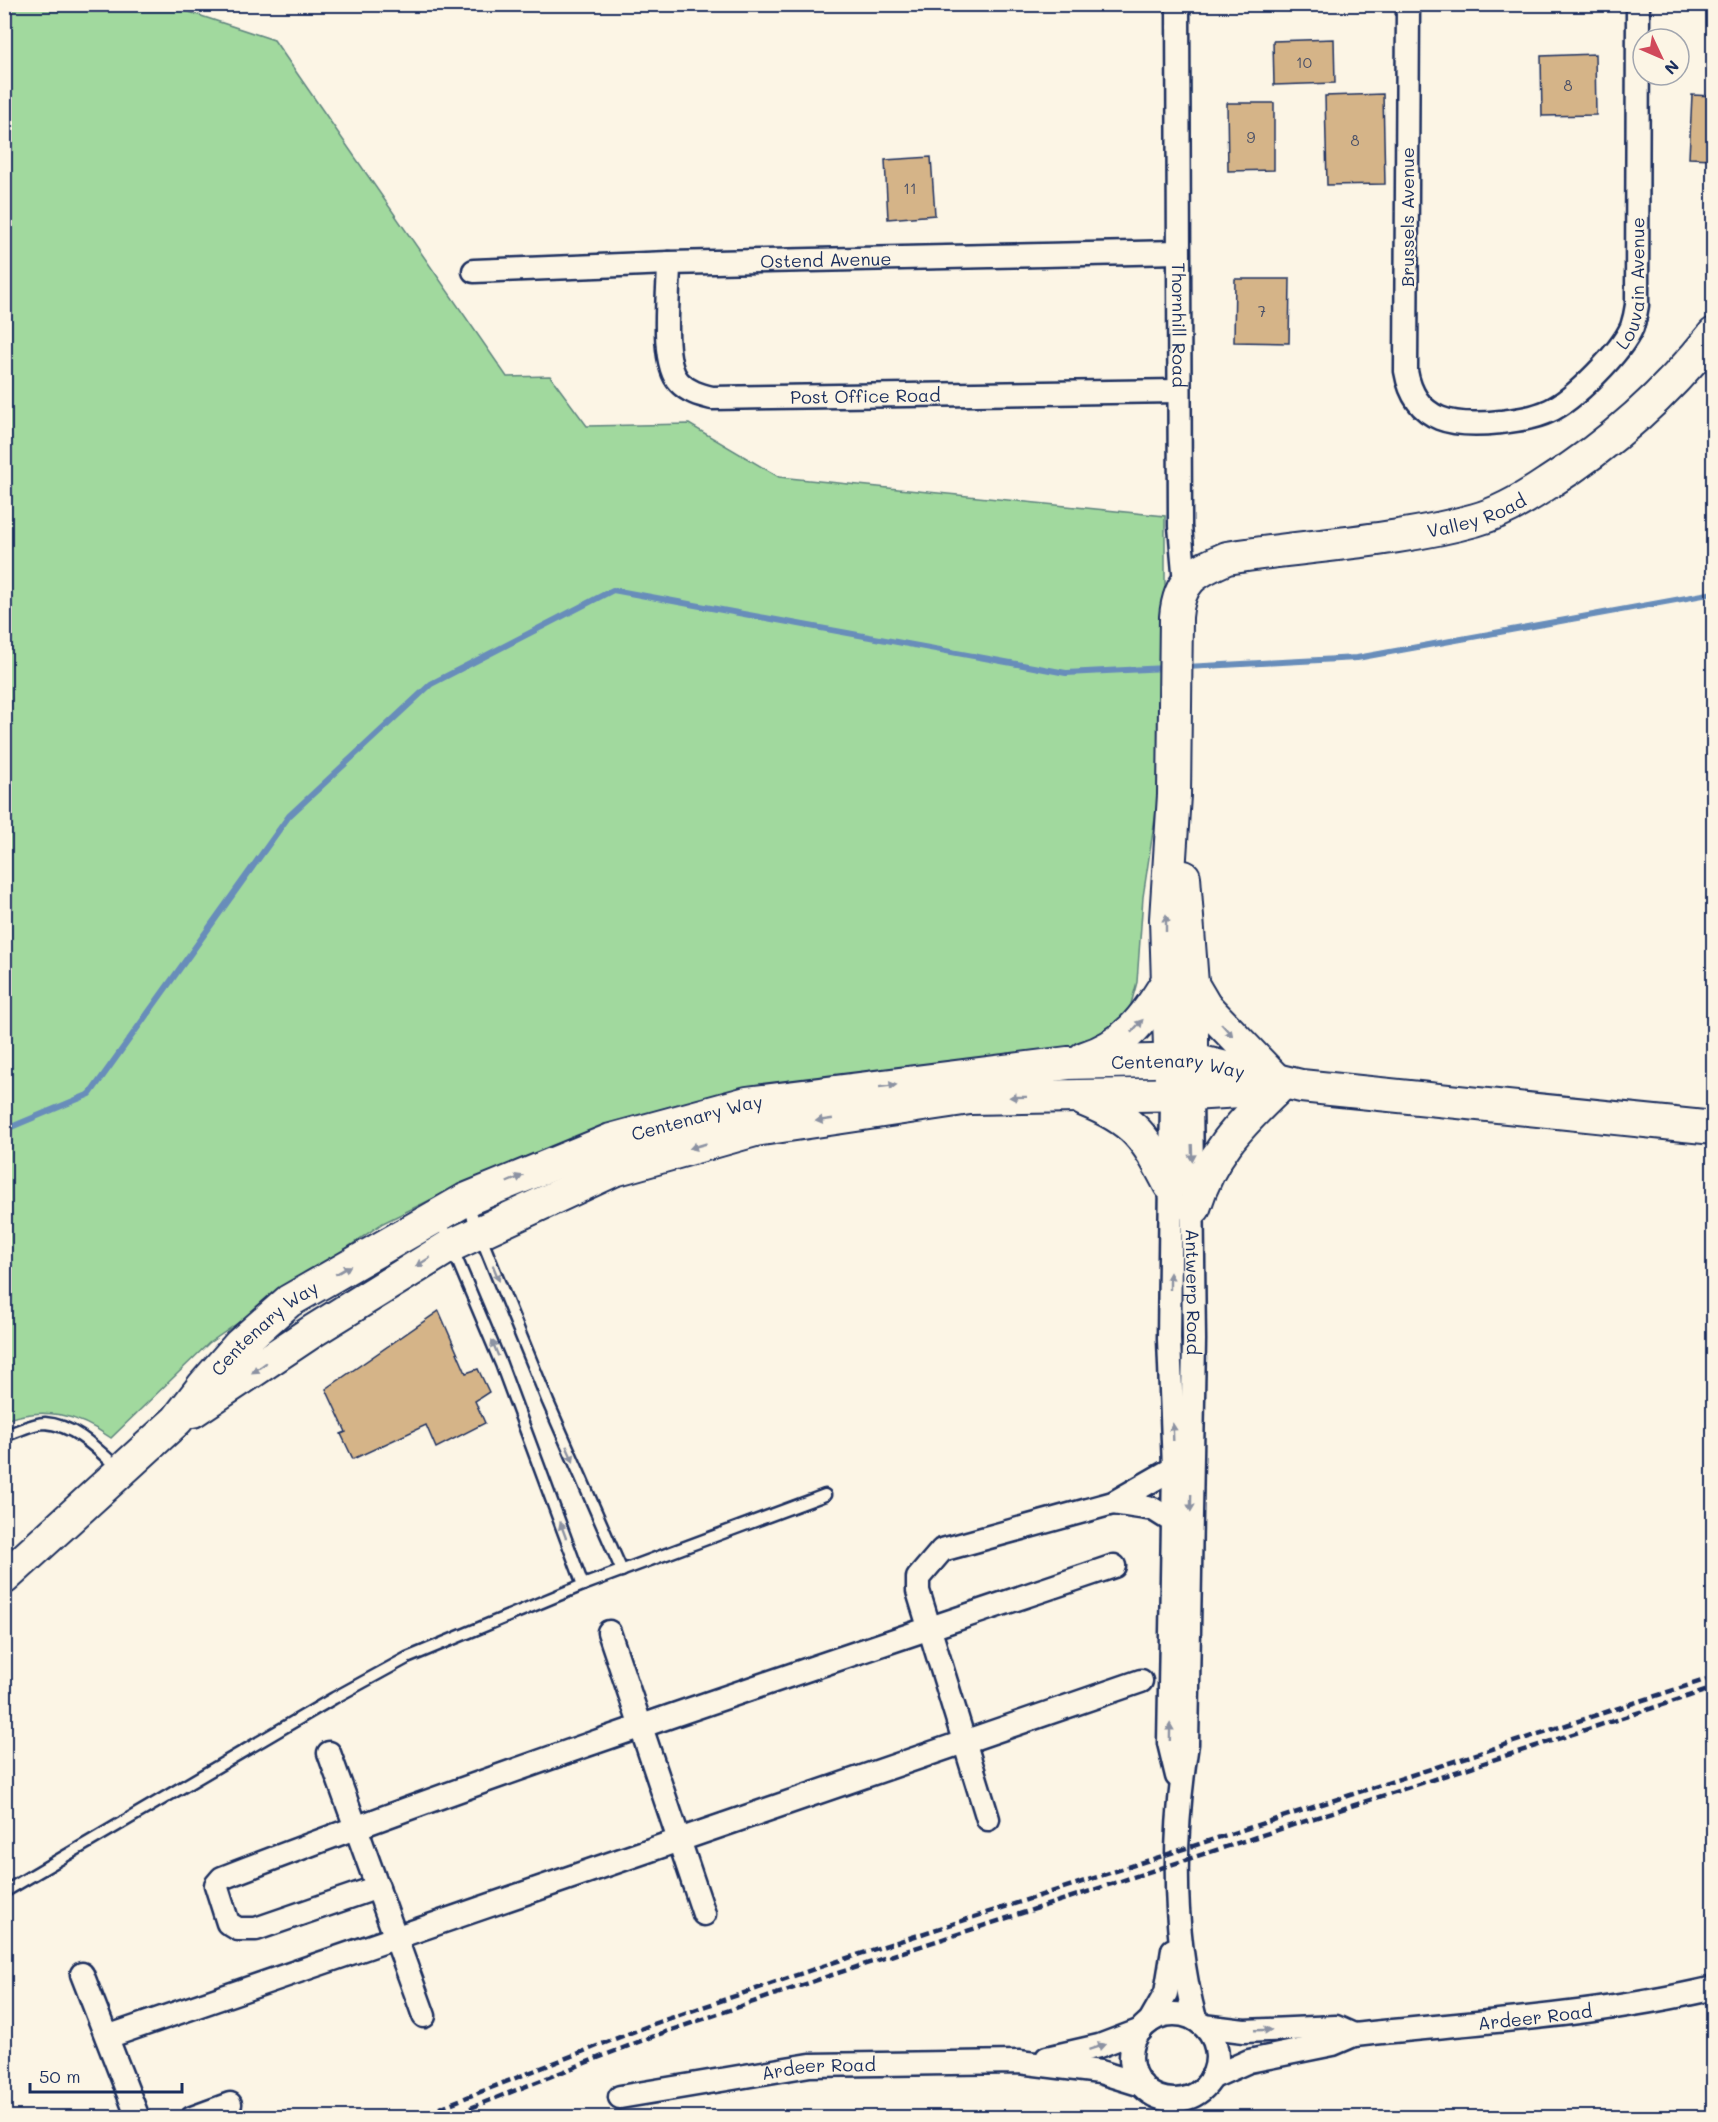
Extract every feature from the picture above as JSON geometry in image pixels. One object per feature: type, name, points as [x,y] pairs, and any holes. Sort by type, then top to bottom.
[{"type":"main road","name":"Valley Road","points":[[1185,583],[1204,568],[1227,558],[1421,533],[1478,519],[1521,501],[1585,460],[1635,419],[1713,334]]},
{"type":"main road","name":"Thornhill Road","points":[[1176,704],[1178,597],[1185,583]]},
{"type":"main road","name":"Antwerp Road","points":[[1176,704],[1174,795],[1190,929],[1180,983],[1181,1094]]},
{"type":"main road","points":[[1068,1063],[1115,1046],[1180,983],[1285,1085],[1226,1140],[1204,1178],[1194,1208]]},
{"type":"main road","name":"Centenary Way","points":[[4,1578],[177,1420],[204,1385],[240,1345],[289,1301],[465,1200],[611,1140],[747,1103],[1068,1063],[1182,1060],[1285,1085],[1713,1128]]},
{"type":"main road","name":"Centenary Way","points":[[177,1420],[214,1400],[313,1331],[450,1246],[614,1170],[755,1130],[970,1098],[1181,1094],[1285,1085]]},
{"type":"main road","points":[[1076,1096],[1105,1108],[1135,1128],[1153,1153],[1170,1185]]},
{"type":"street","name":"Thornhill Road","points":[[1178,4],[1178,391],[1180,526],[1185,583]]},
{"type":"street","name":"Brussels Avenue","points":[[1408,4],[1406,371],[1409,389],[1421,406],[1437,417]]},
{"type":"street","name":"Louvain Avenue","points":[[1437,417],[1454,424],[1484,424],[1524,420],[1551,411],[1602,368],[1619,348],[1632,327],[1637,305],[1638,4]]},
{"type":"street","name":"Ostend Avenue","points":[[474,271],[669,263],[1178,252]]},
{"type":"street","name":"Post Office Road","points":[[669,263],[668,349],[672,372],[693,393],[712,398],[1178,391]]},
{"type":"street","name":"Antwerp Road","points":[[1180,1790],[1169,1743],[1174,1468],[1169,1339],[1170,1185],[1181,1094]]},
{"type":"street","name":"Antwerp Road","points":[[1146,2026],[1160,2007],[1170,1979],[1178,1910],[1180,1790],[1187,1744],[1194,1208],[1181,1094]]},
{"type":"street","points":[[988,1819],[918,1592],[918,1578],[942,1550],[1113,1503],[1174,1468]]},
{"type":"street","points":[[1113,1503],[1153,1509],[1172,1521]]},
{"type":"street","points":[[378,1887],[256,1929],[238,1929],[228,1923],[216,1885],[218,1880],[356,1827],[642,1726],[1114,1566]]},
{"type":"street","points":[[609,1632],[704,1914]]},
{"type":"street","points":[[107,2037],[1141,1681]]},
{"type":"street","points":[[329,1753],[398,1938],[424,2016]]},
{"type":"street","name":"Antwerp Road","points":[[1178,1910],[1184,1971],[1200,2023]]},
{"type":"street","points":[[82,1974],[138,2118]]},
{"type":"street","name":"Ardeer Road","points":[[1208,2083],[1249,2061],[1333,2044],[1354,2035],[1598,2010],[1657,2001],[1713,1988]]},
{"type":"street","points":[[1166,2118],[1132,2064],[1132,2052],[1146,2026],[1174,2014],[1200,2023],[1211,2035],[1217,2057],[1208,2083],[1186,2118]]},
{"type":"street","name":"Ardeer Road","points":[[1200,2023],[1244,2031],[1336,2027],[1354,2035]]},
{"type":"street","name":"Ardeer Road","points":[[620,2097],[810,2065],[1019,2062],[1074,2054],[1146,2026]]},
{"type":"street","name":"Ardeer Road","points":[[1019,2062],[1100,2072],[1146,2089]]},
{"type":"street","points":[[1146,2089],[1173,2100],[1195,2094],[1208,2083]]},
{"type":"street","points":[[192,2118],[230,2104]]},
{"type":"lane","points":[[465,1200],[548,1402],[622,1571]]},
{"type":"lane","points":[[438,1215],[476,1300],[583,1585]]},
{"type":"lane","points":[[4,1436],[43,1423],[69,1429],[92,1445],[121,1471]]},
{"type":"lane","points":[[4,1892],[324,1704],[407,1658],[583,1585],[825,1495]]},
{"type":"green space","points":[[4,5],[168,5],[274,40],[507,377],[550,376],[587,426],[689,424],[779,477],[1165,516],[1165,753],[1143,897],[1137,982],[1128,1015],[1086,1045],[703,1098],[573,1138],[469,1181],[383,1223],[209,1343],[111,1438],[86,1423],[60,1415],[33,1414],[5,1420]]},
{"type":"building","points":[[1334,39],[1335,83],[1274,85],[1273,41]]},
{"type":"building","points":[[1595,54],[1596,115],[1542,116],[1541,56]]},
{"type":"building","points":[[1383,94],[1385,184],[1327,185],[1325,96]]},
{"type":"building","points":[[1692,95],[1713,96],[1713,159],[1689,158]]},
{"type":"building","points":[[1227,103],[1274,103],[1274,170],[1228,171]]},
{"type":"building","points":[[931,157],[935,215],[888,219],[885,160]]},
{"type":"building","points":[[1235,279],[1290,279],[1289,343],[1234,342]]},
{"type":"building","points":[[439,1311],[466,1373],[478,1369],[489,1392],[475,1401],[485,1423],[436,1448],[426,1425],[353,1459],[341,1434],[346,1432],[326,1389]]},
{"type":"waterway","points":[[4,1130],[90,1094],[289,816],[431,684],[613,590],[1066,673],[1166,668]]},
{"type":"waterway","points":[[1186,667],[1357,658],[1714,593]]},
{"type":"railway","points":[[414,2118],[653,2024],[829,1964],[1714,1677]]},
{"type":"railway","points":[[445,2118],[651,2037],[832,1975],[1714,1688]]}]
